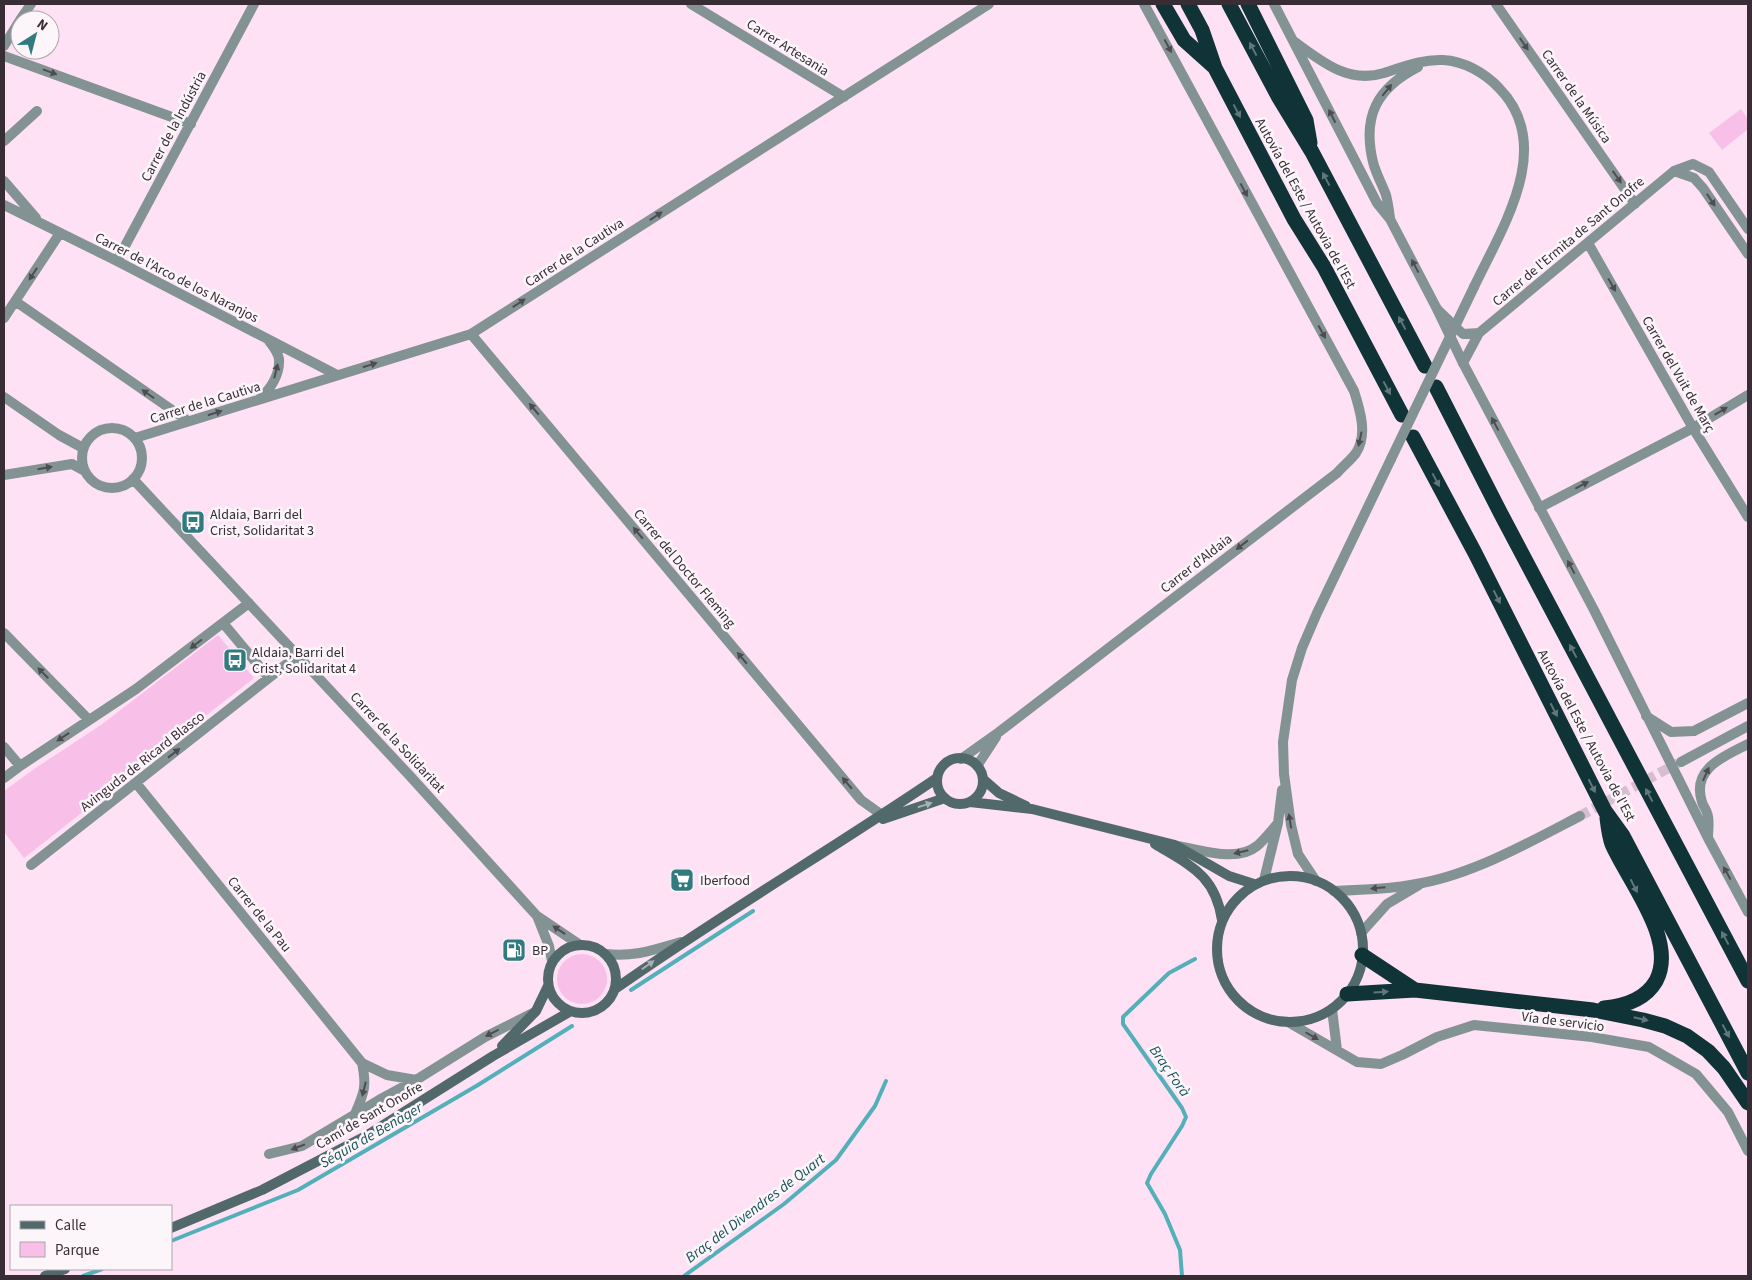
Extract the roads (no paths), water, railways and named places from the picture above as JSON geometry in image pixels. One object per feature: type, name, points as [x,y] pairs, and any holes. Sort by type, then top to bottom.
[{"type":"highway","points":[[1163,4],[1184,40],[1215,68]]},
{"type":"highway","points":[[1171,4],[1190,36],[1192,46]]},
{"type":"highway","name":"Autovía del Este / Autovia de l'Est","points":[[1188,4],[1202,30],[1215,68],[1294,219],[1324,267],[1402,415]]},
{"type":"highway","name":"Autovía del Este / Autovia de l'Est","points":[[1229,4],[1278,96],[1312,152],[1425,366]]},
{"type":"highway","points":[[1248,4],[1306,120],[1312,152]]},
{"type":"highway","name":"Autovía del Este / Autovia de l'Est","points":[[1436,387],[1500,514],[1748,981]]},
{"type":"highway","name":"Autovía del Este / Autovia de l'Est","points":[[1413,436],[1605,811],[1623,836],[1748,1073]]},
{"type":"highway","points":[[1593,1010],[1624,1006],[1639,998],[1652,988],[1658,976],[1661,963],[1660,942],[1654,926],[1611,842],[1605,811]]},
{"type":"highway","points":[[1362,955],[1415,990]]},
{"type":"highway","points":[[1347,994],[1415,990],[1593,1010],[1665,1026],[1687,1036],[1708,1051],[1724,1068],[1748,1103]]},
{"type":"main road","points":[[1032,809],[999,793],[982,779],[977,766],[970,761],[952,760],[945,764],[937,778],[938,789],[945,798],[957,804],[970,802],[1032,809],[1175,845],[1229,876],[1259,882]]},
{"type":"main road","points":[[615,988],[682,942],[873,822],[937,778]]},
{"type":"main road","points":[[970,802],[980,792],[982,779]]},
{"type":"main road","points":[[873,822],[945,798]]},
{"type":"main road","points":[[1148,839],[1184,861],[1208,880],[1220,906],[1222,920]]},
{"type":"main road","points":[[1281,876],[1298,876],[1316,881],[1334,891],[1351,910],[1361,933],[1362,955],[1358,976],[1347,994],[1332,1009],[1318,1016],[1303,1021],[1288,1022],[1258,1015],[1234,997],[1219,970],[1217,940],[1222,920],[1238,896],[1259,882],[1281,876]]},
{"type":"main road","points":[[580,944],[594,947],[606,954],[613,964],[616,976],[615,988],[610,998],[602,1006],[593,1011],[582,1013],[571,1011],[556,1002],[548,986],[548,970],[552,962],[564,950],[580,944]]},
{"type":"main road","name":"Camí de Sant Onofre","points":[[494,1056],[536,1011],[548,986]]},
{"type":"main road","name":"Camí de Sant Onofre","points":[[172,1228],[262,1190],[357,1140],[571,1011]]},
{"type":"main road","points":[[45,1276],[62,1270]]},
{"type":"street","name":"Carrer de la Indústria","points":[[117,261],[254,4]]},
{"type":"street","name":"Carrer Artesania","points":[[691,4],[844,97]]},
{"type":"street","name":"Carrer de la Cautiva","points":[[135,438],[471,334],[989,4]]},
{"type":"street","name":"Carrer d'Aldaia","points":[[961,759],[999,732],[1336,473],[1357,452],[1363,436],[1360,413],[1354,391],[1144,4]]},
{"type":"street","points":[[1274,4],[1377,203],[1390,219],[1438,309],[1463,363],[1594,610],[1645,716],[1748,912]]},
{"type":"street","name":"Carrer de la Música","points":[[1496,4],[1635,204]]},
{"type":"street","points":[[1259,882],[1278,823],[1284,774],[1286,714],[1292,680],[1302,648],[1508,216],[1518,190],[1524,165],[1525,146],[1522,129],[1515,111],[1505,94],[1492,81],[1476,70],[1443,60],[1404,66],[1382,74],[1352,75],[1336,70],[1293,40]]},
{"type":"street","points":[[4,56],[191,124]]},
{"type":"street","points":[[1390,219],[1386,197],[1374,164],[1369,139],[1370,122],[1377,104],[1386,89],[1401,75],[1428,62]]},
{"type":"street","points":[[4,141],[37,110]]},
{"type":"street","points":[[1674,171],[1692,164],[1709,172],[1748,229]]},
{"type":"street","points":[[1674,171],[1694,178],[1703,188],[1748,254]]},
{"type":"street","name":"Carrer de l'Ermita de Sant Onofre","points":[[1463,363],[1479,333],[1674,171]]},
{"type":"street","points":[[4,181],[40,223]]},
{"type":"street","name":"Carrer de l'Arco de los Naranjos","points":[[4,205],[117,261],[336,375]]},
{"type":"street","points":[[4,318],[60,234]]},
{"type":"street","name":"Carrer del Vuit de Març","points":[[1588,242],[1693,428],[1748,518]]},
{"type":"street","points":[[15,301],[188,421]]},
{"type":"street","points":[[1438,309],[1462,334],[1479,333]]},
{"type":"street","name":"Carrer del Doctor Fleming","points":[[471,334],[861,800],[882,815]]},
{"type":"street","points":[[257,400],[272,386],[279,359],[276,350],[268,339]]},
{"type":"street","points":[[1539,508],[1693,428],[1748,395]]},
{"type":"street","points":[[4,397],[83,453]]},
{"type":"street","points":[[4,475],[72,464],[85,471],[94,482],[107,487],[121,486],[133,480],[141,466],[142,451],[135,438],[122,429],[106,428],[92,435],[83,453],[85,471]]},
{"type":"street","name":"Carrer de la Solidaritat","points":[[133,480],[538,916],[580,944]]},
{"type":"street","points":[[4,778],[136,689],[249,603]]},
{"type":"street","points":[[223,623],[269,678]]},
{"type":"street","points":[[4,633],[89,720]]},
{"type":"street","name":"Avinguda de Ricard Blasco","points":[[31,865],[298,656]]},
{"type":"street","points":[[1645,716],[1671,732],[1694,731],[1748,703]]},
{"type":"street","points":[[1681,762],[1748,726]]},
{"type":"street","name":"Carrer d'Aldaia","points":[[977,766],[999,732]]},
{"type":"street","points":[[1708,838],[1708,814],[1702,802],[1701,789],[1707,769],[1713,762],[1748,744]]},
{"type":"street","points":[[4,747],[20,766]]},
{"type":"street","points":[[1284,774],[1291,824],[1298,854],[1316,881]]},
{"type":"street","name":"Carrer de la Pau","points":[[136,783],[362,1063]]},
{"type":"street","points":[[1334,891],[1422,883],[1461,871],[1496,857],[1580,816]]},
{"type":"street","points":[[1175,845],[1227,854],[1243,853],[1256,847],[1278,823]]},
{"type":"street","points":[[1361,933],[1387,904],[1422,883]]},
{"type":"street","name":"Carrer de la Solidaritat","points":[[538,916],[549,946],[552,962]]},
{"type":"street","points":[[606,954],[624,956],[645,953],[682,942]]},
{"type":"street","points":[[1332,1009],[1337,1050]]},
{"type":"street","points":[[269,1154],[302,1146],[354,1114],[416,1080],[484,1037],[536,1011]]},
{"type":"street","name":"Vía de servicio","points":[[1288,1022],[1357,1062],[1381,1064],[1437,1037],[1474,1025],[1592,1037],[1649,1047],[1696,1074],[1728,1112],[1748,1151]]},
{"type":"street","points":[[362,1063],[387,1075],[416,1080]]},
{"type":"street","points":[[354,1114],[364,1094],[366,1081],[362,1063]]},
{"type":"waterway","name":"Séquia de Benàger","points":[[631,990],[753,911]]},
{"type":"waterway","name":"Braç Forà","points":[[1182,1276],[1180,1250],[1165,1214],[1147,1183],[1186,1117],[1182,1108],[1123,1024],[1123,1017],[1169,973],[1195,959]]},
{"type":"waterway","name":"Séquia de Benàger","points":[[172,1241],[298,1190],[478,1085],[572,1026]]},
{"type":"waterway","name":"Braç del Divendres de Quart","points":[[684,1276],[784,1204],[836,1160],[875,1106],[886,1081]]},
{"type":"waterway","name":"Séquia de Benàger","points":[[83,1276],[99,1270]]},
{"type":"tunnel","points":[[1580,816],[1678,763]]},
{"type":"place","name":"Aldaia, Barri del Crist, Solidaritat 3","points":[[193,522]]},
{"type":"place","name":"Aldaia, Barri del Crist, Solidaritat 4","points":[[235,660]]},
{"type":"place","name":"Iberfood","points":[[682,880]]},
{"type":"place","name":"BP","points":[[514,950]]}]
